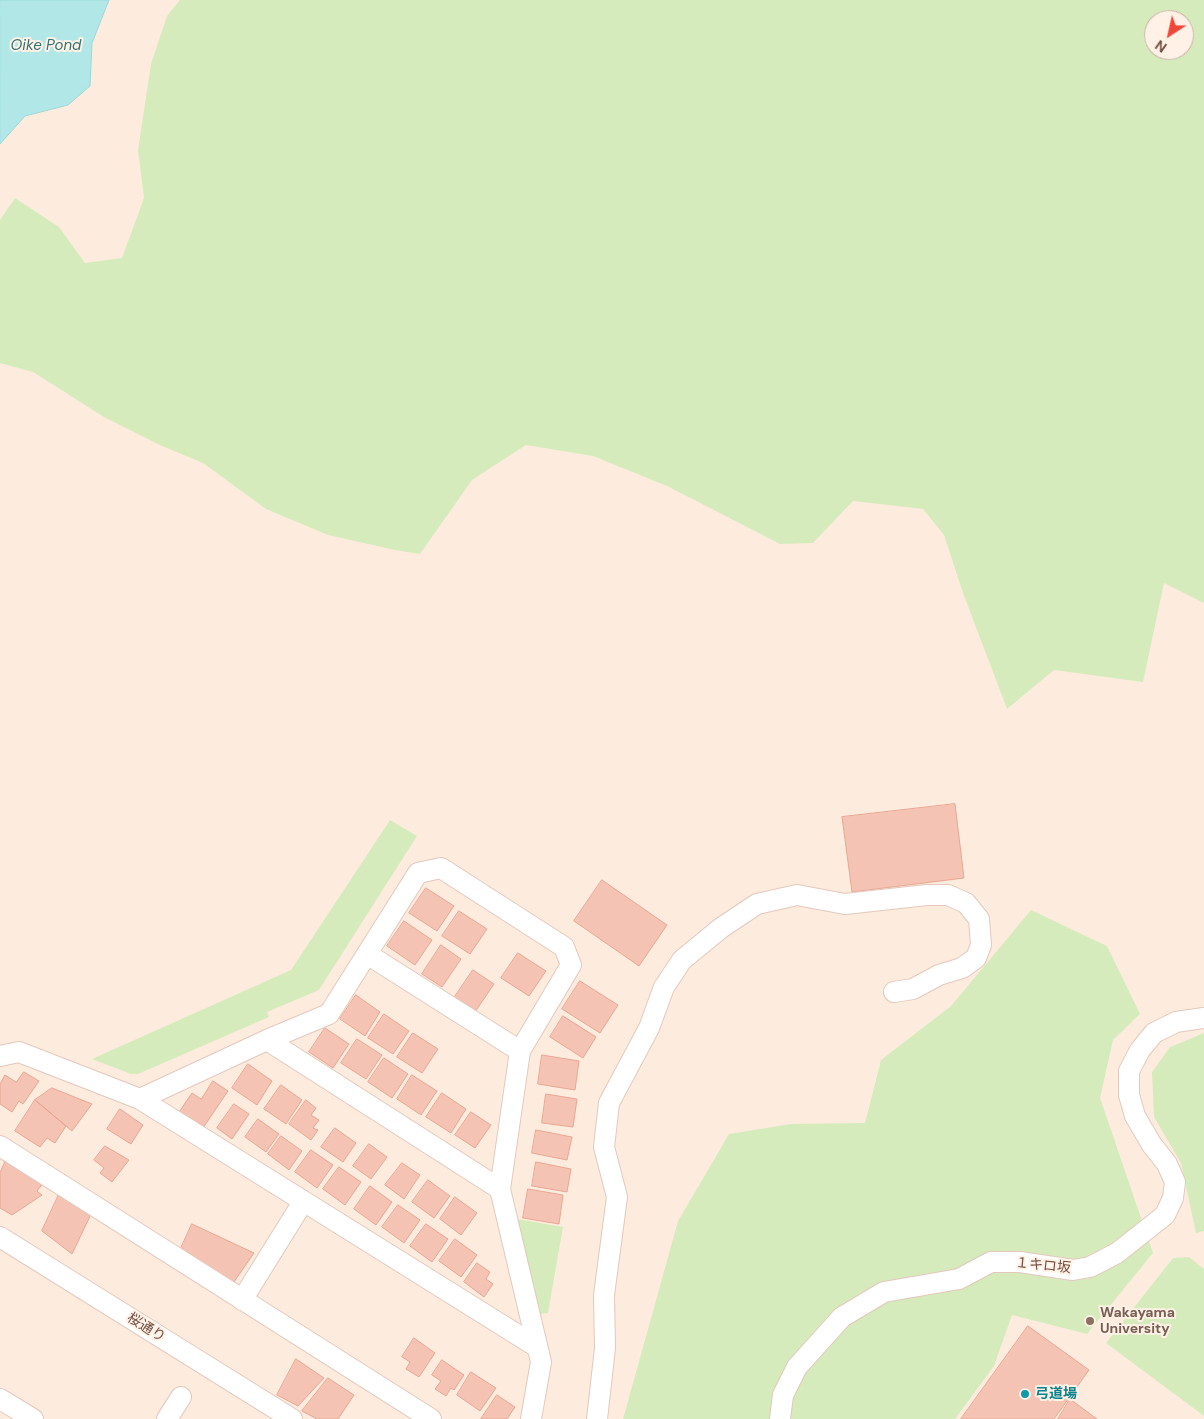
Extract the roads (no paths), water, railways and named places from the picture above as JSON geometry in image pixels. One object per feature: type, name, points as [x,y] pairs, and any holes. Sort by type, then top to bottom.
[{"type":"street","points":[[140,1099],[266,1040],[330,1014],[418,873],[441,868],[564,947],[571,965],[520,1051],[500,1189],[541,1362],[531,1419]]},
{"type":"street","points":[[596,1419],[605,1348],[604,1295],[617,1198],[604,1147],[609,1103],[649,1028],[664,987],[682,960],[720,928],[757,904],[797,895],[845,904],[927,895],[948,895],[966,903],[978,919],[981,945],[976,958],[962,968],[938,975],[913,989],[894,992]]},
{"type":"street","points":[[368,954],[520,1051]]},
{"type":"street","name":"１キロ坂","points":[[780,1419],[783,1395],[797,1367],[842,1317],[884,1292],[959,1279],[991,1262],[1020,1262],[1073,1270],[1090,1267],[1117,1253],[1165,1215],[1173,1198],[1175,1182],[1166,1164],[1135,1116],[1128,1095],[1129,1071],[1140,1050],[1154,1033],[1176,1022],[1204,1018]]},
{"type":"street","points":[[266,1040],[500,1189]]},
{"type":"street","points":[[0,1056],[19,1052],[140,1099],[537,1347]]},
{"type":"street","points":[[0,1146],[432,1419]]},
{"type":"street","points":[[242,1300],[303,1202]]},
{"type":"street","name":"桜通り","points":[[0,1237],[263,1411],[292,1419]]},
{"type":"street","points":[[167,1419],[181,1396]]},
{"type":"street","points":[[0,1399],[33,1419]]},
{"type":"water","name":"Oike Pond","points":[[0,0],[109,0],[92,43],[90,86],[68,105],[25,116],[0,144]]},
{"type":"place","name":"Wakayama University","points":[[1090,1321]]},
{"type":"place","name":"弓道場","points":[[1025,1394]]}]
